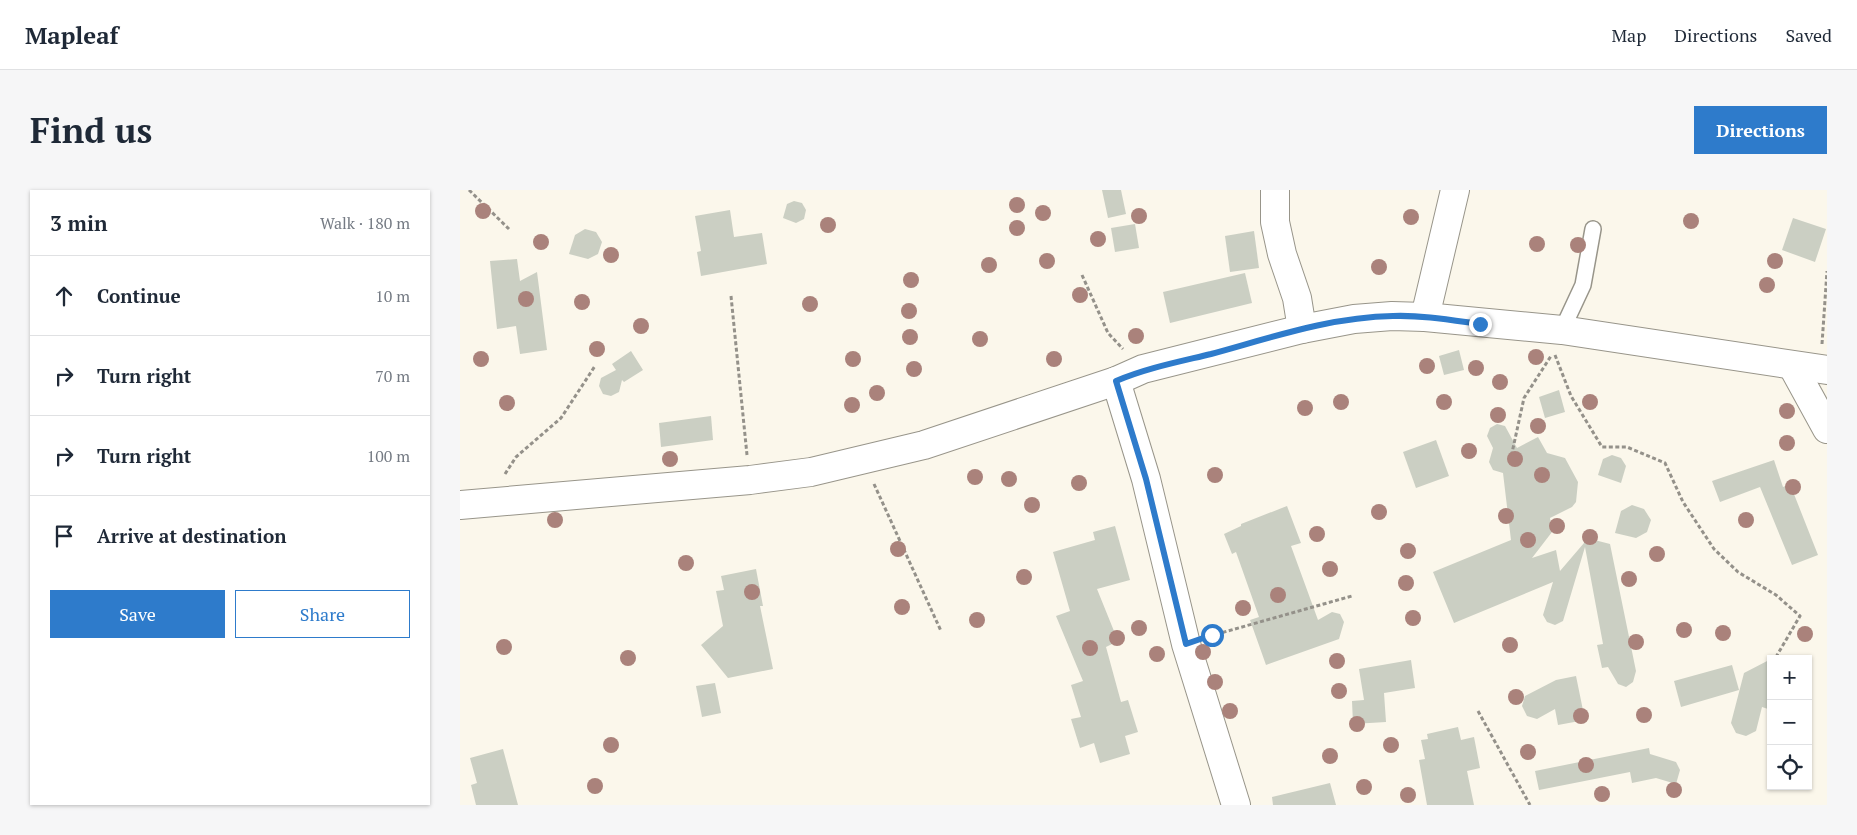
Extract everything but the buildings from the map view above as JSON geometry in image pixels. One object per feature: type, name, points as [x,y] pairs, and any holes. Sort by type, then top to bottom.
[{"type":"street","points":[[1274,190],[1275,222],[1282,254],[1297,298],[1302,329]]},
{"type":"street","points":[[1426,317],[1456,190]]},
{"type":"street","points":[[472,504],[750,480],[811,472],[863,458],[924,445],[1116,381],[1143,370],[1302,329],[1354,319],[1392,316],[1426,317],[1480,324],[1562,330],[1793,367],[1824,370]]},
{"type":"street","points":[[1793,367],[1827,429]]},
{"type":"street","points":[[1116,381],[1146,479],[1186,644],[1236,805]]},
{"type":"lane","points":[[1562,330],[1583,285],[1593,229]]},
{"type":"path","points":[[469,190],[509,228]]},
{"type":"path","points":[[1824,370],[1827,271]]},
{"type":"path","points":[[1082,275],[1108,334],[1143,370]]},
{"type":"path","points":[[731,296],[750,480]]},
{"type":"path","points":[[1510,462],[1524,398],[1554,352],[1571,396],[1602,447],[1627,447],[1665,463],[1683,502],[1714,549],[1738,572],[1776,595],[1800,616],[1777,655]]},
{"type":"path","points":[[472,504],[516,457],[561,418],[595,366]]},
{"type":"path","points":[[863,458],[941,631]]},
{"type":"path","points":[[1186,644],[1352,596]]},
{"type":"path","points":[[1478,711],[1530,805]]},
{"type":"route","points":[[1212,635],[1186,644],[1146,479],[1116,381],[1143,370],[1302,329],[1354,319],[1392,316],[1426,317],[1480,324]]}]
